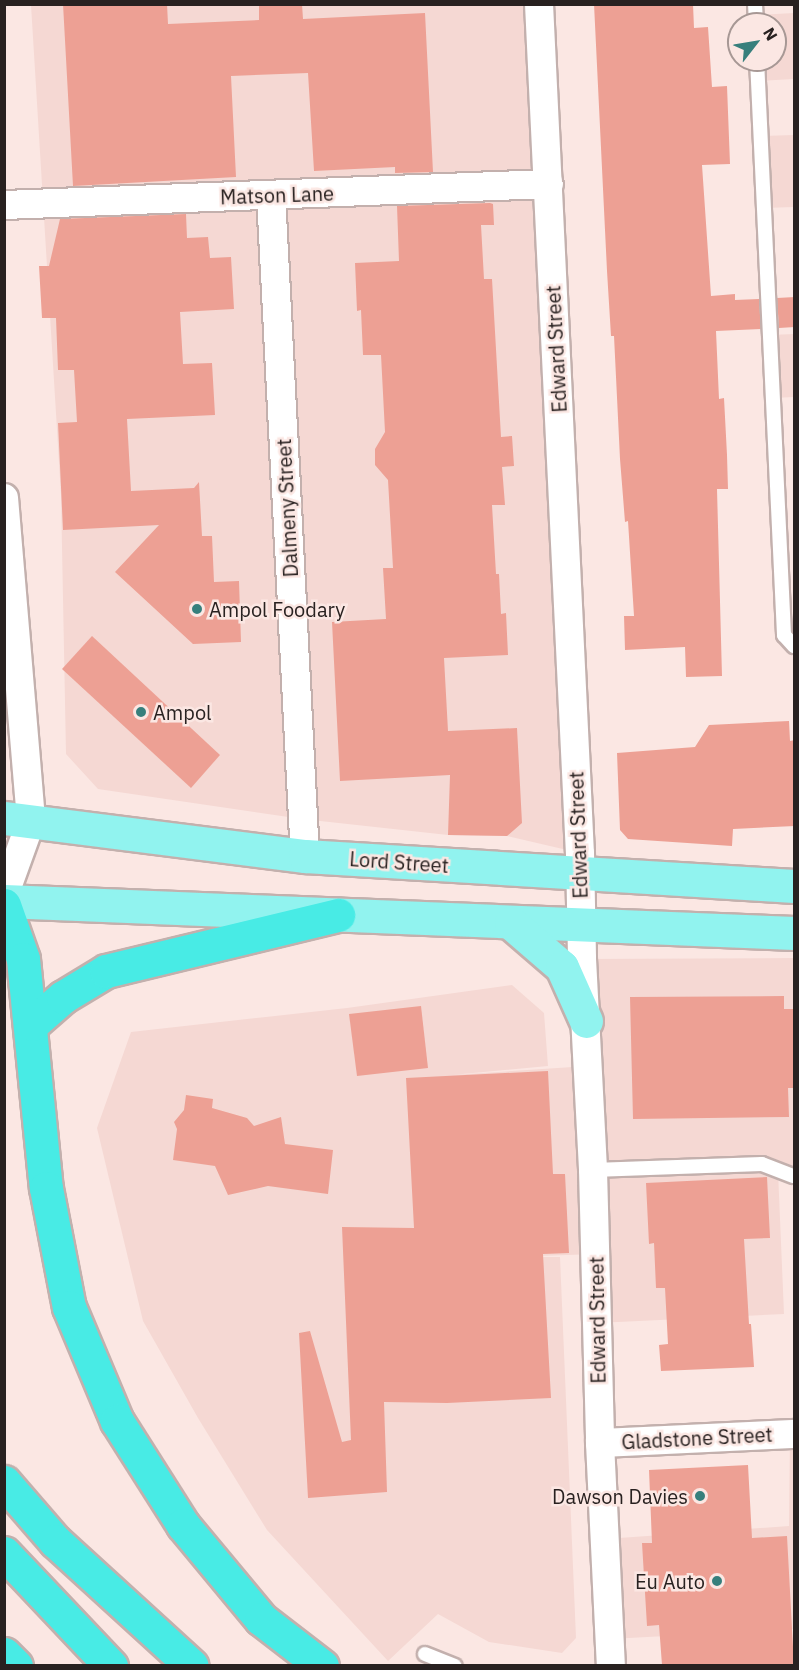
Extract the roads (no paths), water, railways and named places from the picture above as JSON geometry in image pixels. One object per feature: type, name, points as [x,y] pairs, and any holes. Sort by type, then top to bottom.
[{"type":"highway","points":[[4,903],[23,959],[32,1024],[46,1188],[69,1307],[117,1420],[183,1526],[261,1619],[322,1665]]},
{"type":"highway","points":[[32,1024],[63,997],[106,971],[338,915]]},
{"type":"highway","points":[[4,1482],[55,1541],[192,1665]]},
{"type":"highway","points":[[4,1553],[111,1665]]},
{"type":"highway","points":[[4,1654],[16,1665]]},
{"type":"main road","name":"Lord Street","points":[[18,819],[305,856],[795,886]]},
{"type":"main road","points":[[4,903],[795,933]]},
{"type":"main road","points":[[511,923],[562,967],[586,1021]]},
{"type":"street","name":"Edward Street","points":[[539,4],[580,873],[593,1170],[600,1443],[612,1665]]},
{"type":"street","name":"Matson Lane","points":[[4,205],[549,184]]},
{"type":"street","name":"Dalmeny Street","points":[[271,195],[305,856]]},
{"type":"street","points":[[4,498],[18,819],[4,896]]},
{"type":"street","name":"Gladstone Street","points":[[600,1443],[795,1434]]},
{"type":"lane","points":[[758,72],[784,635],[795,646]]},
{"type":"lane","points":[[593,1170],[762,1164],[795,1176]]},
{"type":"lane","points":[[425,1654],[455,1665]]},
{"type":"place","name":"Ampol Foodary","points":[[197,609]]},
{"type":"place","name":"Ampol","points":[[141,712]]},
{"type":"place","name":"Dawson Davies","points":[[700,1496]]},
{"type":"place","name":"Eu Auto","points":[[717,1581]]}]
